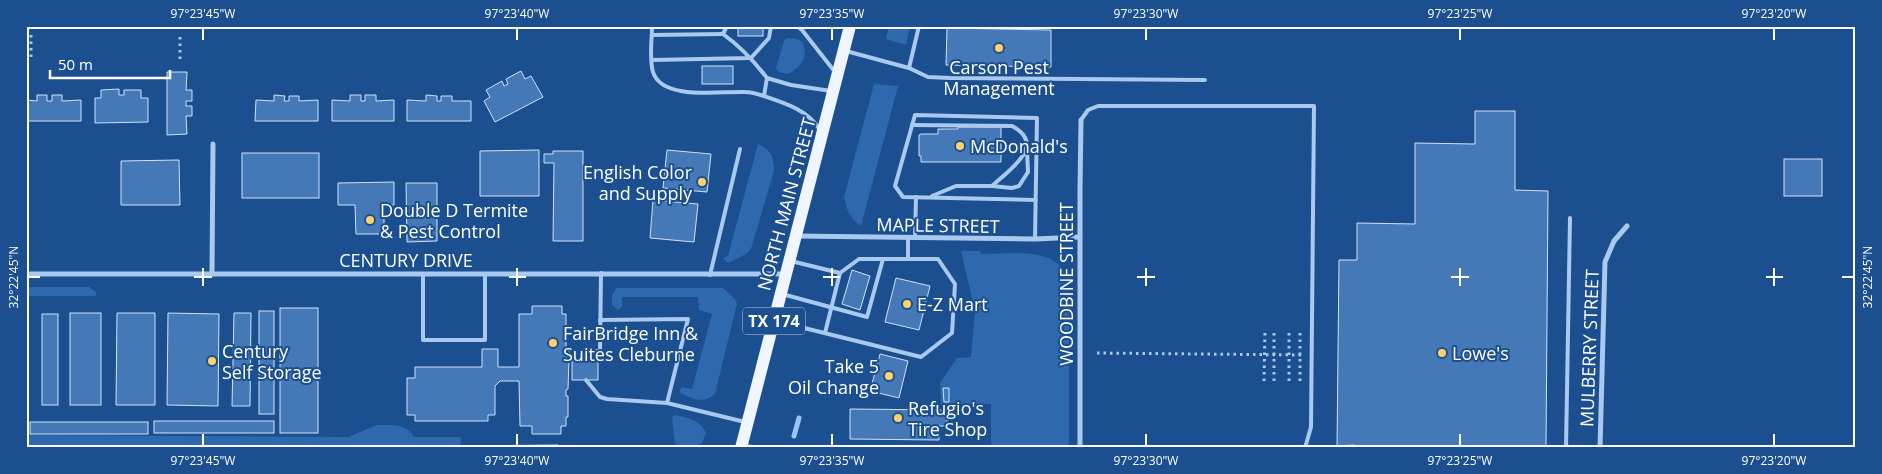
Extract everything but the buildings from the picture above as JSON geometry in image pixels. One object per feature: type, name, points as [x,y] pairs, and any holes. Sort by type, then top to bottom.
[{"type":"main road","name":"NORTH MAIN STREET","points":[[741,447],[850,26]]},
{"type":"street","name":"WOODBINE STREET","points":[[1080,448],[1081,120]]},
{"type":"street","points":[[212,274],[213,144]]},
{"type":"street","name":"MULBERRY STREET","points":[[1600,448],[1605,262],[1614,241],[1627,226]]},
{"type":"street","name":"MAPLE STREET","points":[[796,236],[1035,239],[1080,237]]},
{"type":"street","name":"CENTURY DRIVE","points":[[26,274],[785,274]]},
{"type":"lane","points":[[652,26],[654,73],[661,84],[673,90],[685,92],[747,92],[764,96],[791,105],[803,113],[816,123],[822,135]]},
{"type":"lane","points":[[722,34],[727,26]]},
{"type":"lane","points":[[652,60],[752,58],[769,38],[771,26]]},
{"type":"lane","points":[[797,26],[837,75]]},
{"type":"lane","points":[[909,68],[919,26]]},
{"type":"lane","points":[[652,35],[722,34],[752,58],[767,78],[791,85],[834,91]]},
{"type":"lane","points":[[844,51],[909,68],[928,77],[1205,80]]},
{"type":"lane","points":[[764,96],[767,78]]},
{"type":"lane","points":[[1081,120],[1088,110],[1098,106],[1314,106],[1311,427],[1305,448]]},
{"type":"lane","points":[[1035,239],[1036,200],[1037,118],[915,115],[895,186],[903,197],[1036,200]]},
{"type":"lane","points":[[912,125],[1012,126],[1022,132],[1027,141],[1028,172],[1019,186],[1012,188],[956,186],[930,197]]},
{"type":"lane","points":[[710,275],[740,149]]},
{"type":"lane","points":[[992,186],[1020,160],[1027,150]]},
{"type":"lane","points":[[916,197],[916,238]]},
{"type":"lane","points":[[1566,448],[1570,218]]},
{"type":"lane","points":[[908,238],[908,259]]},
{"type":"lane","points":[[774,320],[824,333],[921,356],[952,333],[955,284],[938,259],[859,259],[840,273],[824,333]]},
{"type":"lane","points":[[781,294],[867,317],[883,259]]},
{"type":"lane","points":[[789,260],[840,273]]},
{"type":"lane","points":[[586,360],[591,352],[600,351],[601,273]]},
{"type":"lane","points":[[422,274],[423,340],[485,340],[484,274]]},
{"type":"lane","points":[[600,320],[688,319],[667,403]]},
{"type":"lane","points":[[586,380],[600,397],[607,399],[667,403],[747,423]]},
{"type":"lane","points":[[741,447],[761,448]]},
{"type":"path","points":[[31,35],[31,59]]},
{"type":"path","points":[[180,35],[180,59]]},
{"type":"path","points":[[1264,380],[1265,330]]},
{"type":"path","points":[[1274,330],[1274,381]]},
{"type":"path","points":[[1289,330],[1289,381]]},
{"type":"path","points":[[1300,330],[1300,381]]},
{"type":"path","points":[[1097,353],[1301,356]]},
{"type":"shaded area","points":[[889,26],[910,26],[906,45],[886,39]]},
{"type":"shaded area","points":[[787,38],[797,39],[802,42],[805,52],[800,65],[787,74],[779,72],[776,68],[784,41]]},
{"type":"shaded area","points":[[874,84],[898,86],[861,226],[849,213],[844,197]]},
{"type":"shaded area","points":[[758,144],[771,154],[774,171],[751,249],[746,254],[728,263],[723,258],[728,256]]},
{"type":"shaded area","points":[[961,251],[980,251],[981,254],[1035,254],[1058,264],[1065,273],[1069,287],[1069,448],[991,448],[991,404],[941,404],[940,383],[957,358],[971,357],[975,311]]},
{"type":"shaded area","points":[[26,287],[89,287],[96,292],[96,296],[26,296]]},
{"type":"shaded area","points":[[616,288],[723,288],[735,299],[737,304],[715,394],[702,400],[680,393],[682,387],[692,389],[712,314],[699,310],[698,297],[622,297],[622,307],[618,310],[612,305],[612,296]]},
{"type":"shaded area","points":[[675,415],[693,420],[703,428],[706,433],[702,443],[689,447],[675,444],[672,417]]},
{"type":"shaded area","points":[[377,425],[403,427],[411,432],[414,437],[461,437],[461,448],[26,448],[26,435],[348,437]]},
{"type":"waterway","points":[[794,436],[799,418]]},
{"type":"place","name":"Carson Pest Management","points":[[999,48]]},
{"type":"place","name":"McDonald's","points":[[960,146]]},
{"type":"place","name":"English Color and Supply","points":[[702,182]]},
{"type":"place","name":"Double D Termite & Pest Control","points":[[370,220]]},
{"type":"place","name":"E-Z Mart","points":[[907,304]]},
{"type":"place","name":"FairBridge Inn & Suites Cleburne","points":[[553,343]]},
{"type":"place","name":"Lowe's","points":[[1442,353]]},
{"type":"place","name":"Century Self Storage","points":[[212,361]]},
{"type":"place","name":"Take 5 Oil Change","points":[[889,376]]},
{"type":"place","name":"Refugio's Tire Shop","points":[[898,418]]}]
